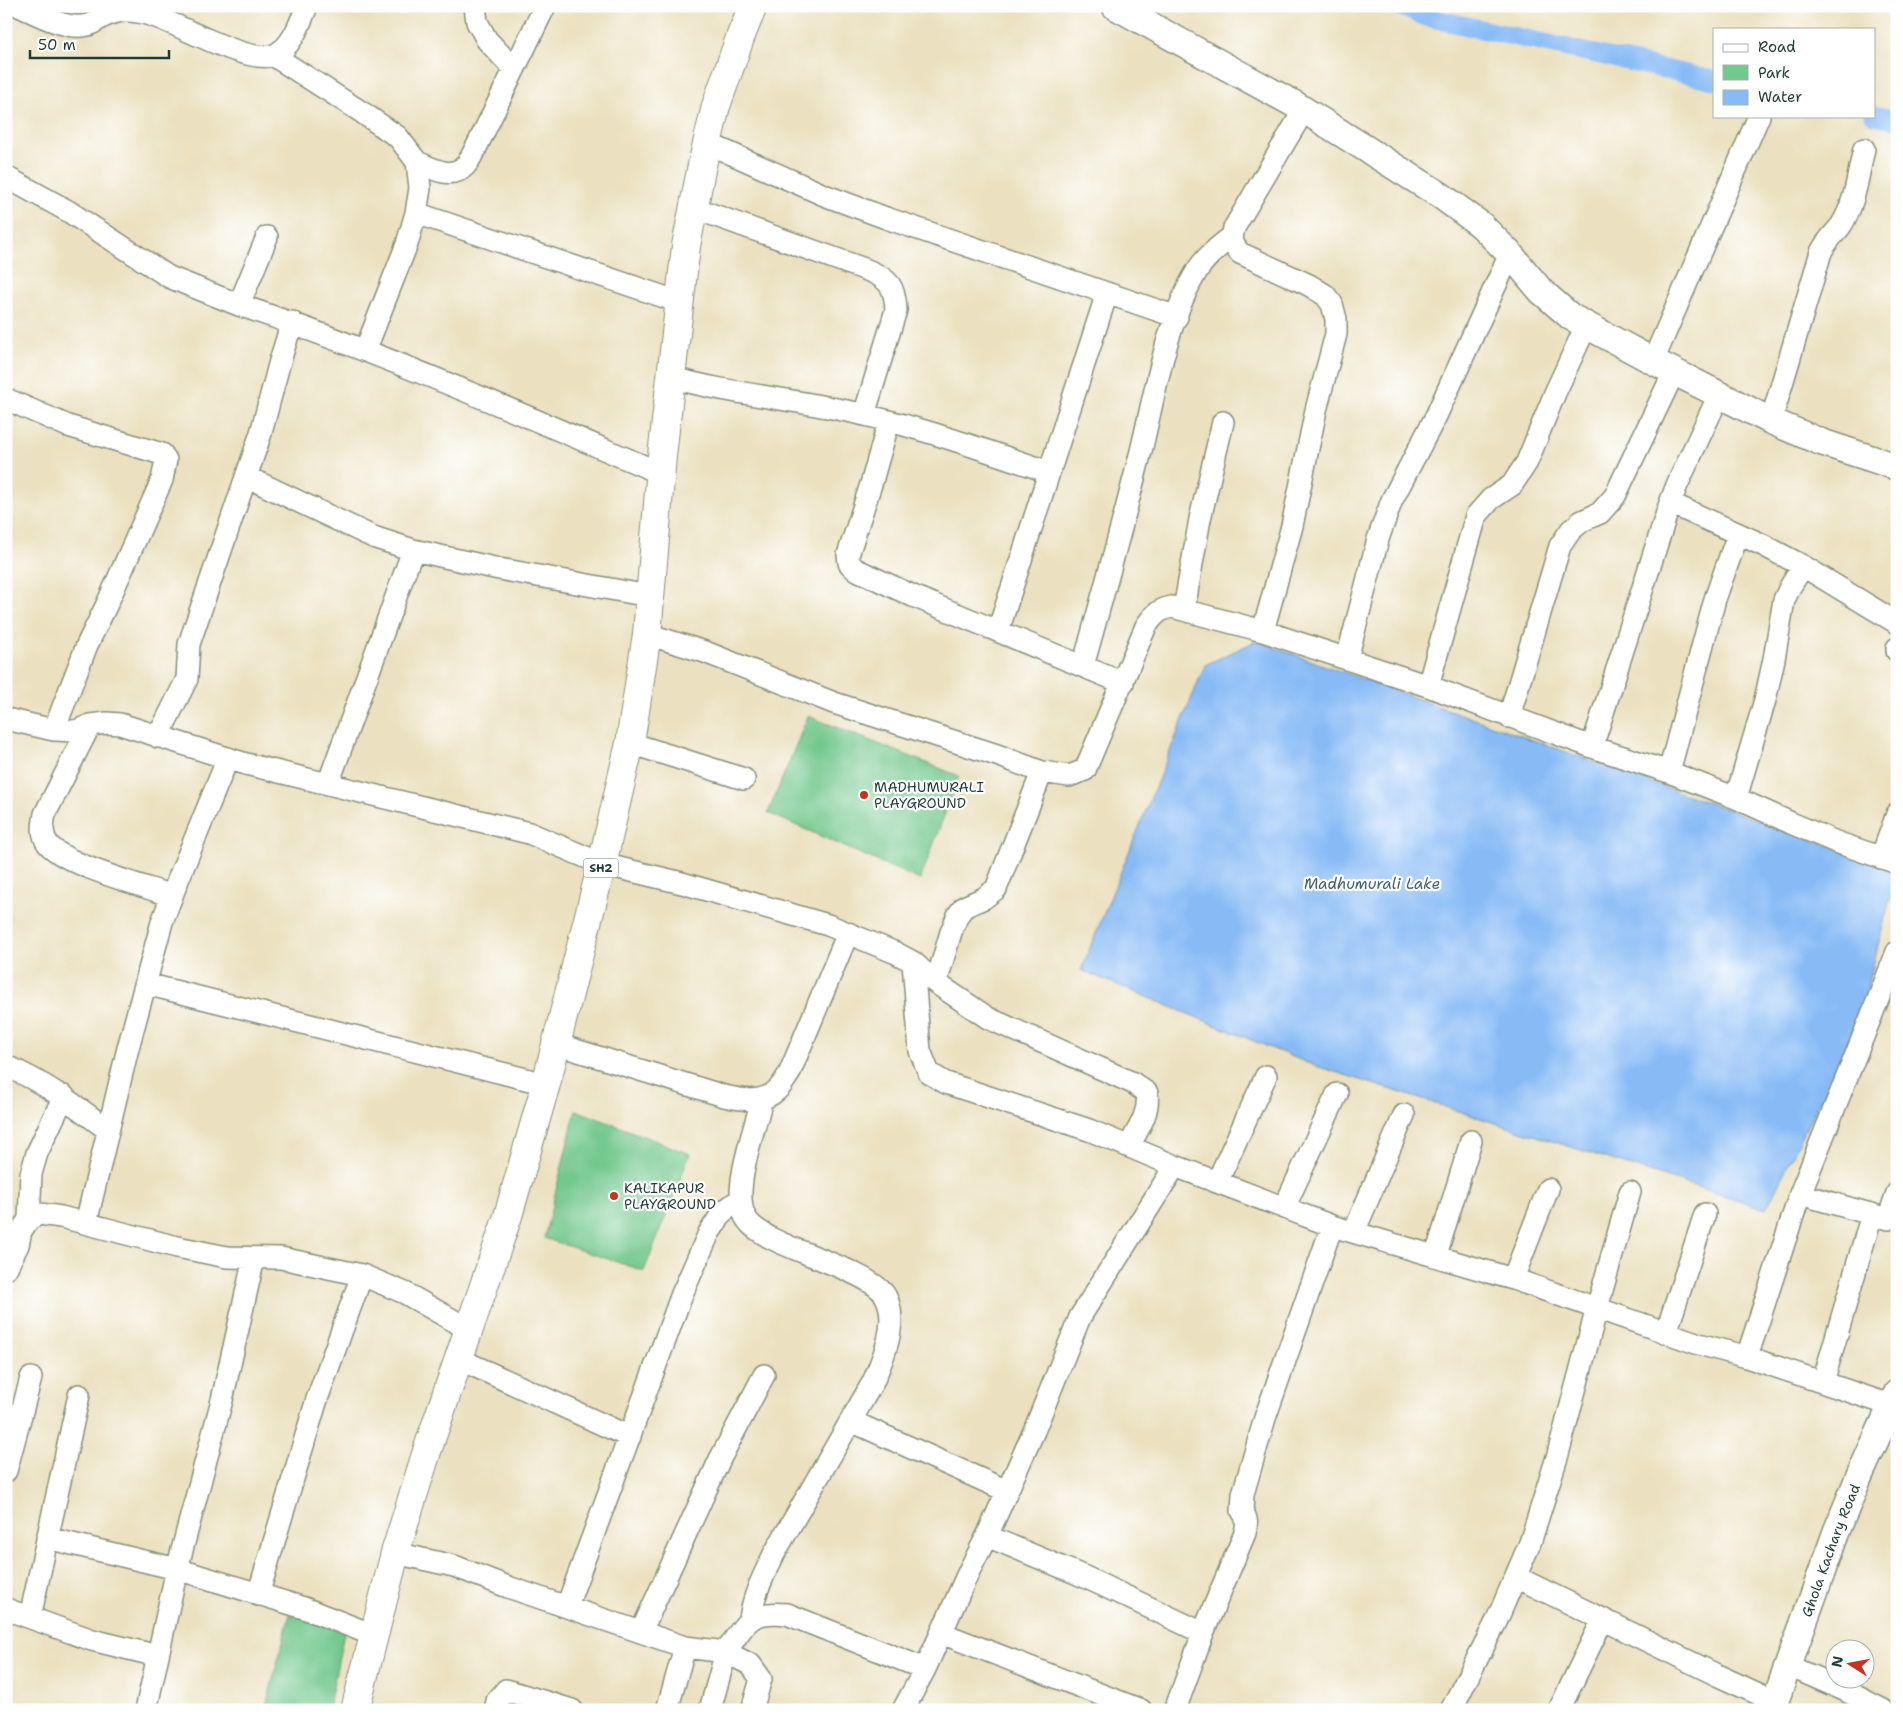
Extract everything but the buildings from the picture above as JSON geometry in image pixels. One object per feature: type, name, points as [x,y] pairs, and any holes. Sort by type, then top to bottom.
[{"type":"main road","name":"SH2","points":[[355,1710],[372,1636],[395,1553],[428,1448],[508,1216],[546,1084],[602,864],[630,743],[647,634],[660,473],[686,246],[716,106],[753,6]]},
{"type":"street","points":[[19,6],[53,21],[74,26],[87,25],[102,17],[127,10],[156,17],[232,50],[254,57],[274,56],[289,45],[308,6]]},
{"type":"street","points":[[475,6],[477,22],[487,40],[514,69]]},
{"type":"street","points":[[274,56],[363,113],[398,138],[417,162],[440,171],[454,172],[465,166],[477,146],[544,6]]},
{"type":"street","points":[[1115,6],[1304,110],[1440,195],[1481,225],[1510,254],[1541,291],[1571,317],[1586,326],[1719,396],[1771,421],[1821,442],[1897,467]]},
{"type":"street","points":[[1083,666],[1122,525],[1166,350],[1177,317],[1197,270],[1209,255],[1231,237],[1234,228],[1304,110]]},
{"type":"street","points":[[1509,717],[1560,546],[1571,530],[1582,521],[1600,514],[1615,496],[1758,118]]},
{"type":"street","points":[[707,143],[824,196],[1177,317]]},
{"type":"street","points":[[1771,421],[1821,252],[1828,239],[1840,226],[1849,207],[1864,149]]},
{"type":"street","points":[[365,351],[407,244],[416,213],[420,188],[417,162]]},
{"type":"street","points":[[6,177],[68,211],[169,276],[239,305],[292,322],[481,396],[660,473]]},
{"type":"street","points":[[694,208],[880,275],[889,283],[895,296],[896,310],[864,415]]},
{"type":"street","points":[[416,213],[679,302]]},
{"type":"street","points":[[239,305],[267,237]]},
{"type":"street","points":[[1231,237],[1233,244],[1240,253],[1309,285],[1325,295],[1332,304],[1336,319],[1336,334],[1316,410],[1292,526],[1263,631]]},
{"type":"street","points":[[1348,659],[1378,539],[1392,500],[1436,416],[1510,254]]},
{"type":"street","points":[[998,631],[1107,293]]},
{"type":"street","points":[[158,737],[187,679],[189,644],[247,477],[292,322]]},
{"type":"street","points":[[1428,686],[1476,516],[1491,499],[1512,484],[1527,462],[1551,401],[1586,326]]},
{"type":"street","points":[[670,377],[704,387],[828,407],[889,421],[923,430],[1049,472]]},
{"type":"street","points":[[1592,747],[1676,485],[1719,396]]},
{"type":"street","points":[[6,399],[68,426],[162,454],[166,460],[164,474],[156,496],[87,645],[54,730]]},
{"type":"street","points":[[889,421],[848,555],[849,562],[855,569],[913,596],[1123,683]]},
{"type":"street","points":[[1184,609],[1200,520],[1223,422]]},
{"type":"street","points":[[247,477],[373,537],[413,550],[499,569],[649,596]]},
{"type":"street","points":[[1670,503],[1803,566],[1897,623]]},
{"type":"street","points":[[1669,772],[1715,599],[1738,534]]},
{"type":"street","points":[[328,784],[413,550]]},
{"type":"street","points":[[1736,798],[1765,700],[1784,600],[1803,566]]},
{"type":"street","points":[[647,634],[705,652],[834,703],[997,755],[1042,772],[1070,776],[1085,770],[1146,626],[1155,613],[1163,608],[1172,607],[1263,631],[1428,686],[1592,747],[1669,772],[1736,798],[1791,823],[1889,861],[1897,814]]},
{"type":"street","points":[[6,719],[54,730],[76,731],[90,725],[120,724],[228,758],[529,833],[602,864],[682,883],[828,925],[896,952],[913,962],[936,983],[988,1018],[1133,1082],[1147,1093],[1148,1102],[1146,1114],[1129,1146]]},
{"type":"street","points":[[90,725],[45,814],[42,828],[48,843],[61,855],[83,865],[172,896]]},
{"type":"street","points":[[630,743],[744,779]]},
{"type":"street","points":[[86,1223],[162,922],[228,758]]},
{"type":"street","points":[[936,983],[958,915],[964,907],[984,898],[996,889],[1042,772]]},
{"type":"street","points":[[556,1044],[724,1096],[745,1100],[762,1099],[777,1091],[789,1074],[848,933]]},
{"type":"street","points":[[1747,1357],[1800,1194],[1897,952]]},
{"type":"street","points":[[913,962],[920,1051],[930,1073],[946,1084],[1089,1130],[1176,1166],[1332,1226],[1513,1279],[1698,1344],[1747,1357],[1823,1382],[1894,1399]]},
{"type":"street","points":[[146,984],[546,1084]]},
{"type":"street","points":[[6,1066],[27,1075],[64,1096],[108,1130]]},
{"type":"street","points":[[1217,1182],[1266,1076]]},
{"type":"street","points":[[1284,1208],[1337,1094]]},
{"type":"street","points":[[6,1269],[18,1245],[21,1231],[29,1219],[31,1174],[35,1160],[64,1096]]},
{"type":"street","points":[[710,1710],[726,1652],[750,1618],[752,1603],[774,1554],[851,1421],[882,1361],[890,1333],[890,1314],[886,1297],[873,1284],[857,1275],[777,1242],[754,1228],[744,1216],[740,1199],[741,1182],[762,1099]]},
{"type":"street","points":[[1354,1232],[1404,1115]]},
{"type":"street","points":[[1436,1256],[1471,1141]]},
{"type":"street","points":[[903,1710],[925,1669],[987,1536],[1034,1431],[1080,1317],[1176,1166]]},
{"type":"street","points":[[1513,1279],[1548,1190]]},
{"type":"street","points":[[1451,1710],[1496,1622],[1530,1543],[1558,1454],[1630,1192]]},
{"type":"street","points":[[1823,1382],[1885,1218],[1897,1193]]},
{"type":"street","points":[[1800,1194],[1885,1218]]},
{"type":"street","points":[[567,1606],[682,1294],[709,1233],[723,1212],[740,1199]]},
{"type":"street","points":[[29,1219],[40,1214],[86,1223],[185,1249],[226,1257],[281,1258],[362,1275],[404,1293],[470,1330]]},
{"type":"street","points":[[1666,1333],[1705,1214]]},
{"type":"street","points":[[1175,1710],[1203,1633],[1244,1533],[1247,1523],[1242,1511],[1243,1494],[1265,1418],[1332,1226]]},
{"type":"street","points":[[146,1710],[177,1569],[222,1400],[254,1258]]},
{"type":"street","points":[[258,1595],[317,1399],[362,1275]]},
{"type":"street","points":[[459,1359],[630,1437]]},
{"type":"street","points":[[641,1632],[720,1459],[764,1375]]},
{"type":"street","points":[[6,1471],[31,1378]]},
{"type":"street","points":[[30,1617],[79,1395]]},
{"type":"street","name":"Ghola Kachary Road","points":[[1773,1706],[1837,1530],[1894,1399]]},
{"type":"street","points":[[851,1421],[1007,1491]]},
{"type":"street","points":[[987,1536],[1085,1577],[1203,1633]]},
{"type":"street","points":[[47,1538],[177,1569],[304,1608],[372,1636]]},
{"type":"street","points":[[395,1553],[454,1566],[508,1587],[685,1647],[726,1652],[751,1665],[761,1679],[752,1710]]},
{"type":"street","points":[[1516,1577],[1773,1706]]},
{"type":"street","points":[[6,1609],[92,1640],[158,1656]]},
{"type":"street","points":[[750,1618],[769,1612],[786,1614],[925,1669]]},
{"type":"street","points":[[1559,1710],[1603,1619]]},
{"type":"street","points":[[941,1633],[1141,1710]]},
{"type":"street","points":[[667,1710],[685,1647]]},
{"type":"street","points":[[1789,1666],[1844,1690],[1883,1710]]},
{"type":"street","points":[[495,1710],[497,1701],[506,1690],[572,1710]]},
{"type":"green space","name":"MADHUMURALI PLAYGROUND","points":[[808,716],[959,776],[920,880],[768,813]]},
{"type":"green space","name":"KALIKAPUR PLAYGROUND","points":[[576,1110],[690,1154],[644,1271],[544,1238]]},
{"type":"green space","points":[[290,1614],[345,1628],[328,1710],[265,1710]]},
{"type":"water","name":"Madhumurali Lake","points":[[1256,641],[1897,870],[1859,1022],[1766,1209],[1310,1064],[1081,970],[1205,665]]},
{"type":"waterway","points":[[1399,6],[1426,17],[1713,80]]},
{"type":"waterway","points":[[1876,115],[1897,120]]},
{"type":"place","name":"MADHUMURALI PLAYGROUND","points":[[864,795]]},
{"type":"place","name":"KALIKAPUR PLAYGROUND","points":[[614,1196]]}]
